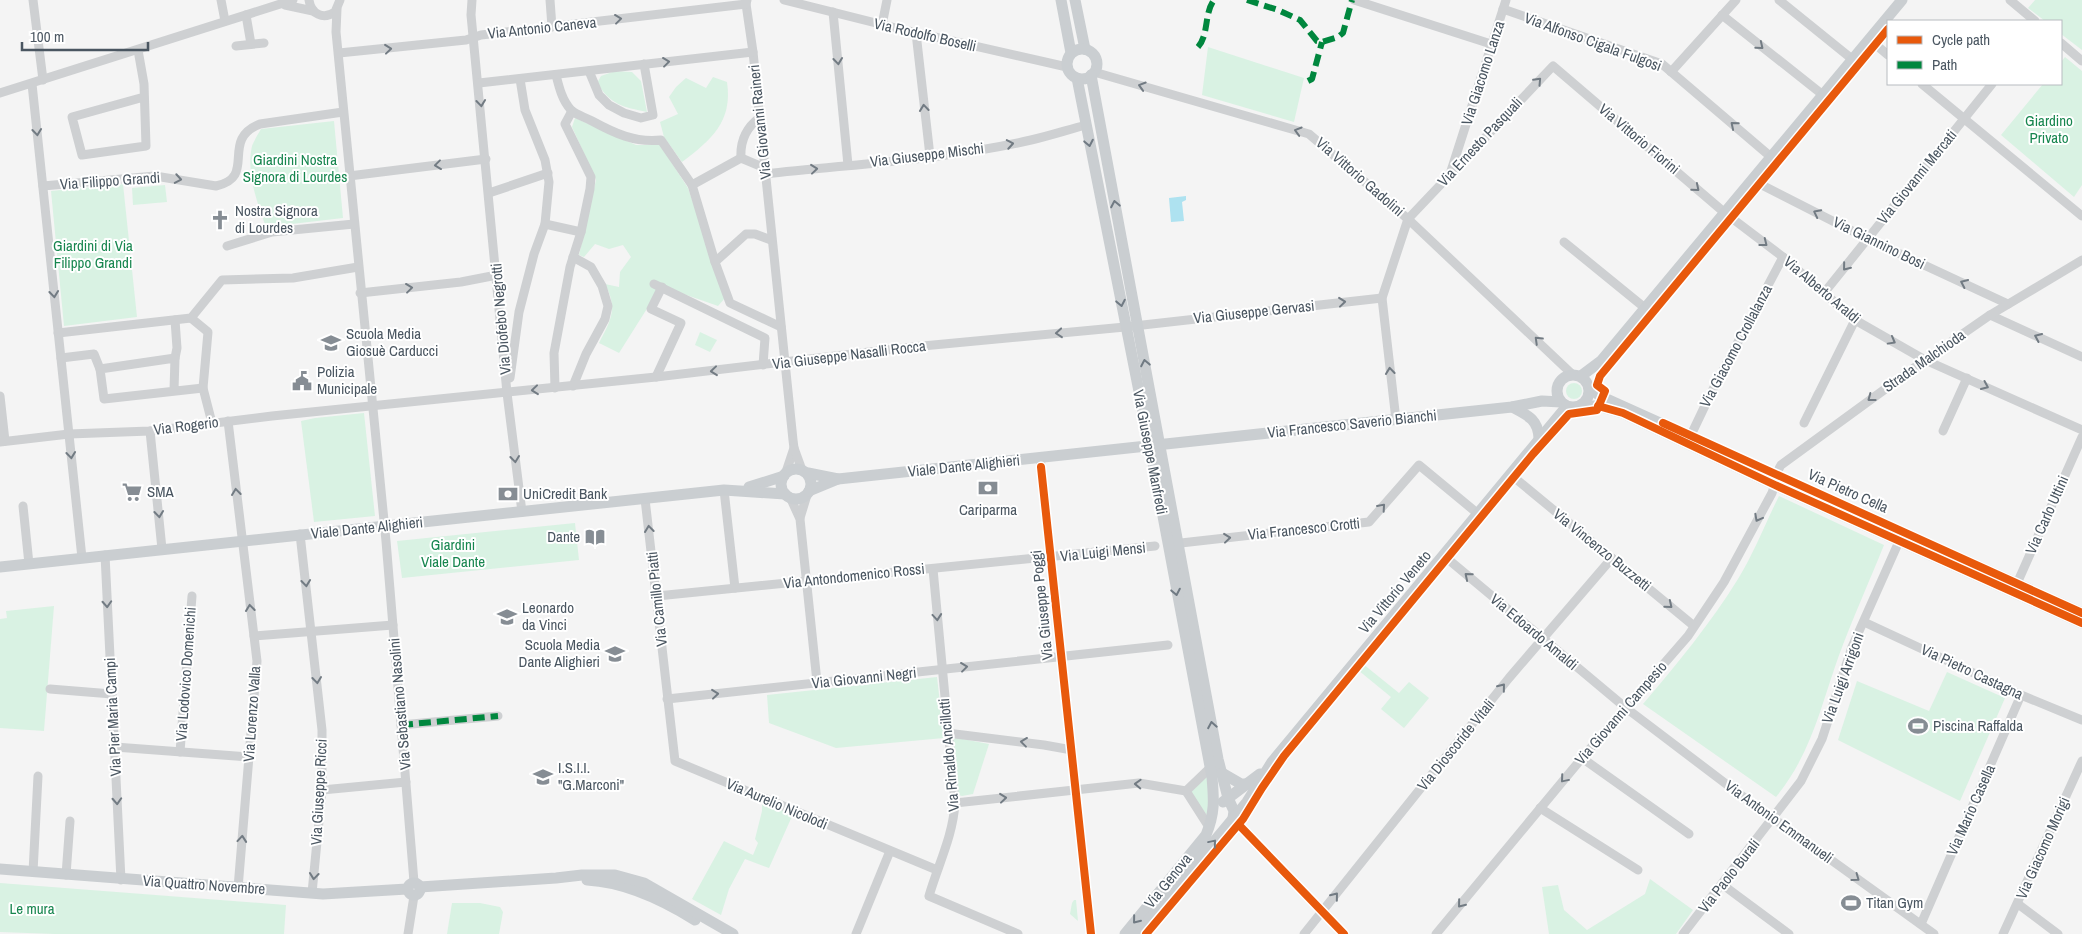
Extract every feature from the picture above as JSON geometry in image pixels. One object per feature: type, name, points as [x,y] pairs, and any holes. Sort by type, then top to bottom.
[{"type":"main road","points":[[1061,0],[1071,53],[1067,62],[1069,72],[1077,78],[1087,78],[1093,74],[1096,67],[1096,58],[1093,54],[1085,49],[1071,53]]},
{"type":"main road","points":[[1075,0],[1085,49]]},
{"type":"main road","points":[[1558,386],[1557,392],[1564,404],[1579,406],[1588,399],[1589,387],[1601,361],[1902,0]]},
{"type":"main road","name":"Via Giuseppe Manfredi","points":[[1093,74],[1138,325],[1156,446],[1211,767],[1214,798],[1220,811]]},
{"type":"main road","name":"Via Giuseppe Manfredi","points":[[1077,78],[1126,327],[1156,446]]},
{"type":"main road","points":[[1542,401],[1558,386],[1563,378],[1577,376],[1601,361]]},
{"type":"main road","points":[[1577,376],[1589,387]]},
{"type":"main road","name":"Via Pietro Cella","points":[[1589,387],[1600,396],[1691,435],[1775,479]]},
{"type":"main road","name":"Via Francesco Saverio Bianchi","points":[[1156,446],[1512,407],[1542,401],[1564,404]]},
{"type":"main road","name":"Via Vittorio Veneto","points":[[1233,818],[1247,802],[1272,762],[1510,474],[1564,404]]},
{"type":"main road","name":"Via Pietro Cella","points":[[1579,406],[1598,406],[1623,414],[1775,479],[2015,588],[2080,614]]},
{"type":"main road","points":[[1512,407],[1532,418],[1537,426],[1539,438]]},
{"type":"main road","name":"Viale Dante Alighieri","points":[[805,472],[838,479],[1156,446]]},
{"type":"main road","points":[[794,469],[805,472],[811,480],[808,493],[799,498],[788,495],[781,483],[785,474],[794,469]]},
{"type":"main road","name":"Viale Dante Alighieri","points":[[0,567],[729,490],[764,483],[785,474]]},
{"type":"main road","name":"Viale Dante Alighieri","points":[[808,493],[838,479]]},
{"type":"main road","name":"Viale Dante Alighieri","points":[[729,490],[788,495]]},
{"type":"main road","name":"Via Giuseppe Manfredi","points":[[1173,544],[1222,773]]},
{"type":"main road","name":"Via Vittorio Veneto","points":[[1248,784],[1272,762]]},
{"type":"main road","points":[[1233,818],[1220,811],[1222,773],[1241,784],[1248,784]]},
{"type":"main road","name":"Via Genova","points":[[1125,934],[1206,835],[1220,811],[1248,784]]},
{"type":"main road","name":"Via Genova","points":[[1138,934],[1233,818]]},
{"type":"main road","name":"Via Quattro Novembre","points":[[0,869],[312,894],[414,889],[595,874],[622,876],[644,883],[733,934]]},
{"type":"main road","name":"Via Quattro Novembre","points":[[556,878],[592,880],[623,886],[666,903],[718,934]]},
{"type":"main road","points":[[623,886],[642,888],[678,906],[685,905]]},
{"type":"main road","points":[[702,915],[707,922],[723,934]]},
{"type":"street","points":[[33,0],[43,80]]},
{"type":"street","points":[[220,0],[226,21]]},
{"type":"street","points":[[0,93],[293,0]]},
{"type":"street","points":[[309,0],[316,13],[336,32]]},
{"type":"street","name":"Via Diofebo Negrotti","points":[[472,0],[507,393]]},
{"type":"street","points":[[550,0],[552,27]]},
{"type":"street","name":"Via Rodolfo Boselli","points":[[784,0],[814,4],[833,12],[882,25],[1067,67]]},
{"type":"street","points":[[882,25],[887,0]]},
{"type":"street","points":[[1354,0],[1491,44]]},
{"type":"street","name":"Via Giacomo Lanza","points":[[1450,174],[1506,0]]},
{"type":"street","points":[[1671,72],[1736,0]]},
{"type":"street","points":[[1779,0],[1852,60]]},
{"type":"street","points":[[2010,0],[2034,20]]},
{"type":"street","name":"Via Antonio Caneva","points":[[339,53],[458,41],[481,35],[552,27],[704,4],[746,2]]},
{"type":"street","name":"Via Giovanni Raineri","points":[[746,2],[753,52],[794,448]]},
{"type":"street","points":[[282,4],[329,15],[339,5]]},
{"type":"street","name":"Via Sebastiano Nasolini","points":[[339,5],[336,32],[402,726],[414,889],[408,934]]},
{"type":"street","name":"Via Alfonso Cigala Fulgosi","points":[[1503,9],[1662,64],[1771,157]]},
{"type":"street","points":[[833,12],[848,165]]},
{"type":"street","points":[[246,15],[251,44]]},
{"type":"street","points":[[1722,15],[1822,95]]},
{"type":"street","points":[[916,33],[930,156]]},
{"type":"street","points":[[1869,39],[1887,54]]},
{"type":"street","points":[[236,46],[264,43]]},
{"type":"street","points":[[2062,44],[2082,61]]},
{"type":"street","points":[[138,50],[144,84],[146,146],[82,155],[72,118],[144,96]]},
{"type":"street","points":[[479,83],[753,52]]},
{"type":"street","points":[[589,71],[598,95],[624,113],[641,118],[653,115],[644,64]]},
{"type":"street","name":"Via Ernesto Pasquali","points":[[1408,219],[1552,66]]},
{"type":"street","name":"Via Vittorio Fiorini","points":[[1552,66],[1725,213]]},
{"type":"street","points":[[556,74],[559,88],[572,111],[612,132],[630,138],[649,141],[661,140],[692,185],[715,262],[730,303],[781,327]]},
{"type":"street","name":"Via Vittorio Gadolini","points":[[1093,74],[1309,134],[1408,219],[1577,376]]},
{"type":"street","name":"Via Diofebo Negrotti","points":[[507,393],[519,312],[534,254],[545,224],[549,182],[545,160],[525,110],[520,79]]},
{"type":"street","name":"Via Filippo Grandi","points":[[32,84],[82,558]]},
{"type":"street","points":[[1923,85],[2082,216]]},
{"type":"street","name":"Via Giovanni Mercati","points":[[1824,293],[1991,85]]},
{"type":"street","points":[[555,388],[554,353],[574,256],[581,232],[591,177],[565,124],[572,111]]},
{"type":"street","name":"Via Filippo Grandi","points":[[43,186],[155,176],[216,186],[232,180],[238,167],[238,146],[251,127],[260,124],[343,112]]},
{"type":"street","points":[[740,158],[744,136],[750,125],[759,118]]},
{"type":"street","name":"Via Giuseppe Mischi","points":[[765,171],[848,165],[930,156],[1030,140],[1086,125]]},
{"type":"street","points":[[692,185],[740,158]]},
{"type":"street","points":[[740,158],[765,171]]},
{"type":"street","points":[[349,176],[486,159]]},
{"type":"street","points":[[489,193],[548,172]]},
{"type":"street","name":"Via Giannino Bosi","points":[[1752,180],[1868,239],[2008,304]]},
{"type":"street","name":"Via Alberto Araldi","points":[[1725,213],[1783,257],[1855,320],[1925,360],[2082,430]]},
{"type":"street","points":[[1396,420],[1382,298],[1408,219]]},
{"type":"street","points":[[227,246],[272,232],[354,224]]},
{"type":"street","points":[[545,224],[581,232]]},
{"type":"street","points":[[715,262],[746,234],[755,234],[771,240]]},
{"type":"street","points":[[1564,242],[1645,308]]},
{"type":"street","points":[[573,386],[586,354],[606,319],[608,306],[602,286],[591,267],[574,256]]},
{"type":"street","name":"Via Giacomo Crollalanza","points":[[1691,435],[1712,390],[1783,257]]},
{"type":"street","name":"Strada Malchioda","points":[[1775,479],[1781,465],[1925,360],[1990,315],[2082,260]]},
{"type":"street","points":[[58,333],[190,318],[222,280],[293,278],[358,267]]},
{"type":"street","points":[[360,293],[460,282],[497,275]]},
{"type":"street","points":[[656,377],[681,323],[651,309],[658,286],[765,338],[763,365]]},
{"type":"street","name":"Via Giuseppe Gervasi","points":[[1126,327],[1382,298]]},
{"type":"street","points":[[722,316],[730,303]]},
{"type":"street","points":[[1990,315],[2082,357]]},
{"type":"street","points":[[190,318],[208,332],[204,388],[212,423]]},
{"type":"street","points":[[174,320],[177,348],[174,390]]},
{"type":"street","points":[[1804,423],[1855,320]]},
{"type":"street","name":"Via Giuseppe Nasalli Rocca","points":[[372,406],[656,377],[912,347],[1126,327]]},
{"type":"street","points":[[61,358],[94,354],[100,369],[104,399],[204,388]]},
{"type":"street","points":[[100,369],[175,358]]},
{"type":"street","points":[[1943,432],[1967,378]]},
{"type":"street","points":[[507,393],[522,512]]},
{"type":"street","points":[[0,396],[2,442]]},
{"type":"street","name":"Via Rogerio","points":[[2,442],[69,434],[150,431],[372,406]]},
{"type":"street","name":"Via Lorenzo Valla","points":[[228,421],[257,661],[238,888]]},
{"type":"street","points":[[150,431],[162,549]]},
{"type":"street","name":"Via Carlo Uttini","points":[[2015,588],[2082,437]]},
{"type":"street","points":[[794,448],[805,472]]},
{"type":"street","points":[[785,474],[794,448]]},
{"type":"street","name":"Via Giuseppe Poggi","points":[[1040,457],[1091,934]]},
{"type":"street","name":"Via Francesco Crotti","points":[[1173,544],[1369,522],[1419,465],[1477,513]]},
{"type":"street","name":"Via Vincenzo Buzzetti","points":[[1510,474],[1694,626]]},
{"type":"street","name":"Via Giovanni Campesio","points":[[1436,934],[1694,626],[1724,582],[1775,479]]},
{"type":"street","points":[[729,490],[735,588]]},
{"type":"street","points":[[800,519],[808,493]]},
{"type":"street","points":[[788,495],[800,519],[817,682]]},
{"type":"street","name":"Via Camillo Piatti","points":[[645,498],[667,699]]},
{"type":"street","points":[[23,506],[29,564]]},
{"type":"street","name":"Via Giuseppe Ricci","points":[[300,534],[322,730],[322,790],[312,894]]},
{"type":"street","name":"Via Luigi Arrigoni","points":[[1774,819],[1801,782],[1822,739],[1852,647],[1902,536]]},
{"type":"street","name":"Via Luigi Mensi","points":[[1051,557],[1154,546]]},
{"type":"street","name":"Via Edoardo Amaldi","points":[[1443,555],[1626,708]]},
{"type":"street","name":"Via Pier Maria Campi","points":[[105,556],[121,880]]},
{"type":"street","name":"Via Antondomenico Rossi","points":[[657,596],[1051,557]]},
{"type":"street","name":"Via Dioscoride Vitali","points":[[1304,934],[1542,639],[1612,558]]},
{"type":"street","name":"Via Rinaldo Ancillotti","points":[[933,568],[955,803],[950,835],[929,896],[1018,934]]},
{"type":"street","name":"Via Lodovico Domenichi","points":[[180,752],[192,596]]},
{"type":"street","name":"Via Pietro Castagna","points":[[1864,622],[2021,695],[2082,720]]},
{"type":"street","points":[[254,636],[393,625]]},
{"type":"street","name":"Via Giovanni Negri","points":[[667,699],[1168,645]]},
{"type":"street","points":[[50,689],[112,694]]},
{"type":"street","name":"Via Mario Casella","points":[[1921,924],[2021,695]]},
{"type":"street","name":"Via Aurelio Nicolodi","points":[[667,699],[675,761],[937,870]]},
{"type":"street","name":"Via Antonio Emmanueli","points":[[1626,708],[1774,819],[1934,934]]},
{"type":"street","points":[[402,726],[498,716]]},
{"type":"street","points":[[947,733],[1072,750]]},
{"type":"street","points":[[115,747],[249,758]]},
{"type":"street","points":[[1582,758],[1689,834]]},
{"type":"street","name":"Via Giacomo Morigi","points":[[2003,934],[2082,761]]},
{"type":"street","points":[[1186,791],[1211,767]]},
{"type":"street","points":[[33,872],[38,776]]},
{"type":"street","points":[[322,790],[406,782]]},
{"type":"street","points":[[955,803],[1139,783],[1186,791],[1220,811]]},
{"type":"street","points":[[1540,808],[1638,870]]},
{"type":"street","points":[[1233,818],[1344,934]]},
{"type":"street","name":"Via Paolo Burali","points":[[1684,934],[1774,819]]},
{"type":"street","points":[[66,875],[70,820]]},
{"type":"street","points":[[856,934],[890,851]]},
{"type":"street","points":[[1723,885],[1789,934]]},
{"type":"street","points":[[2018,904],[2058,934]]},
{"type":"green space","points":[[2035,0],[2082,0],[2082,50],[2062,35],[2062,20],[2044,20],[2028,8]]},
{"type":"green space","points":[[1208,47],[1304,78],[1294,122],[1202,95]]},
{"type":"green space","name":"Giardino Privato","points":[[2065,57],[2082,71],[2082,185],[2074,197],[2001,135],[2042,85],[2062,85],[2062,61]]},
{"type":"green space","points":[[615,71],[632,72],[641,81],[647,112],[618,104],[602,90],[597,83],[601,76]]},
{"type":"green space","points":[[713,77],[727,82],[727,108],[723,119],[711,138],[682,162],[664,137],[660,122],[678,114],[669,97],[686,78],[706,88]]},
{"type":"green space","points":[[575,118],[636,145],[660,145],[688,188],[725,298],[718,306],[655,284],[660,288],[619,353],[599,343],[610,321],[612,308],[605,284],[619,287],[620,272],[631,257],[623,245],[609,249],[595,244],[584,257],[579,255],[596,180],[572,127]]},
{"type":"green space","name":"Giardini Nostra Signora di Lourdes","points":[[334,121],[343,218],[266,227],[253,187],[250,167],[252,146],[261,129]]},
{"type":"green space","name":"Giardini di Via Filippo Grandi","points":[[123,184],[137,317],[64,326],[51,191]]},
{"type":"green space","points":[[165,185],[167,202],[133,205],[132,188]]},
{"type":"green space","points":[[700,332],[717,340],[710,352],[695,345]]},
{"type":"green space","points":[[1574,383],[1580,385],[1582,391],[1580,397],[1574,399],[1568,397],[1566,391],[1568,385]]},
{"type":"green space","points":[[364,413],[375,516],[314,522],[301,421]]},
{"type":"green space","points":[[1779,496],[1884,545],[1843,644],[1806,748],[1788,781],[1776,797],[1643,704],[1693,643],[1727,596],[1749,559]]},
{"type":"green space","name":"Giardini Viale Dante","points":[[575,523],[579,560],[402,578],[397,541]]},
{"type":"green space","points":[[54,606],[44,731],[0,728],[0,619],[7,618],[6,611]]},
{"type":"green space","points":[[1363,664],[1399,693],[1409,682],[1429,698],[1404,728],[1381,709],[1391,697],[1358,670]]},
{"type":"green space","name":"Piscina Raffalda","points":[[1947,672],[2005,698],[1960,801],[1838,740],[1857,681],[1929,711]]},
{"type":"green space","points":[[937,677],[944,738],[836,748],[769,723],[767,695]]},
{"type":"green space","points":[[952,737],[989,744],[973,794],[962,796],[955,794]]},
{"type":"green space","points":[[1211,772],[1210,819],[1190,793]]},
{"type":"green space","points":[[762,801],[793,814],[769,868],[745,859],[729,889],[721,915],[692,899],[724,841],[753,855],[758,843],[755,839],[762,811]]},
{"type":"green space","points":[[1650,879],[1693,910],[1676,934],[1549,934],[1542,887],[1558,885],[1564,910],[1587,930],[1645,894]]},
{"type":"green space","name":"Le mura","points":[[0,883],[286,905],[284,934],[55,934],[0,932]]},
{"type":"green space","points":[[1074,900],[1076,900],[1078,921],[1070,914]]},
{"type":"green space","points":[[452,903],[480,903],[500,907],[503,912],[499,934],[447,934]]},
{"type":"water","points":[[1186,196],[1186,200],[1182,202],[1184,221],[1171,222],[1169,198]]},
{"type":"marked path","points":[[1198,47],[1204,36],[1209,11],[1214,0]]},
{"type":"marked path","points":[[1247,0],[1278,10],[1300,20],[1317,41],[1322,42],[1338,37],[1343,33],[1352,0]]},
{"type":"marked path","points":[[1308,81],[1312,79],[1322,42]]},
{"type":"marked path","points":[[401,725],[498,716]]},
{"type":"cycle path","points":[[1146,934],[1243,819],[1284,756],[1533,454],[1569,414],[1597,410],[1605,391],[1597,385],[1600,376],[1887,30]]},
{"type":"cycle path","points":[[1598,406],[1623,413],[1775,485],[2082,623]]},
{"type":"cycle path","points":[[1663,423],[2082,613]]},
{"type":"cycle path","points":[[1041,467],[1091,934]]},
{"type":"cycle path","points":[[1239,825],[1344,934]]},
{"type":"place","name":"Nostra Signora di Lourdes","points":[[220,220]]},
{"type":"place","name":"Scuola Media Giosuè Carducci","points":[[331,343]]},
{"type":"place","name":"Polizia Municipale","points":[[302,381]]},
{"type":"place","name":"Cariparma","points":[[988,488]]},
{"type":"place","name":"SMA","points":[[132,492]]},
{"type":"place","name":"UniCredit Bank","points":[[508,494]]},
{"type":"place","name":"Dante","points":[[595,537]]},
{"type":"place","name":"Leonardo da Vinci","points":[[507,617]]},
{"type":"place","name":"Scuola Media Dante Alighieri","points":[[615,654]]},
{"type":"place","name":"Piscina Raffalda","points":[[1918,726]]},
{"type":"place","name":"I.S.I.I. \"G.Marconi\"","points":[[543,777]]},
{"type":"place","name":"Titan Gym","points":[[1851,903]]}]
